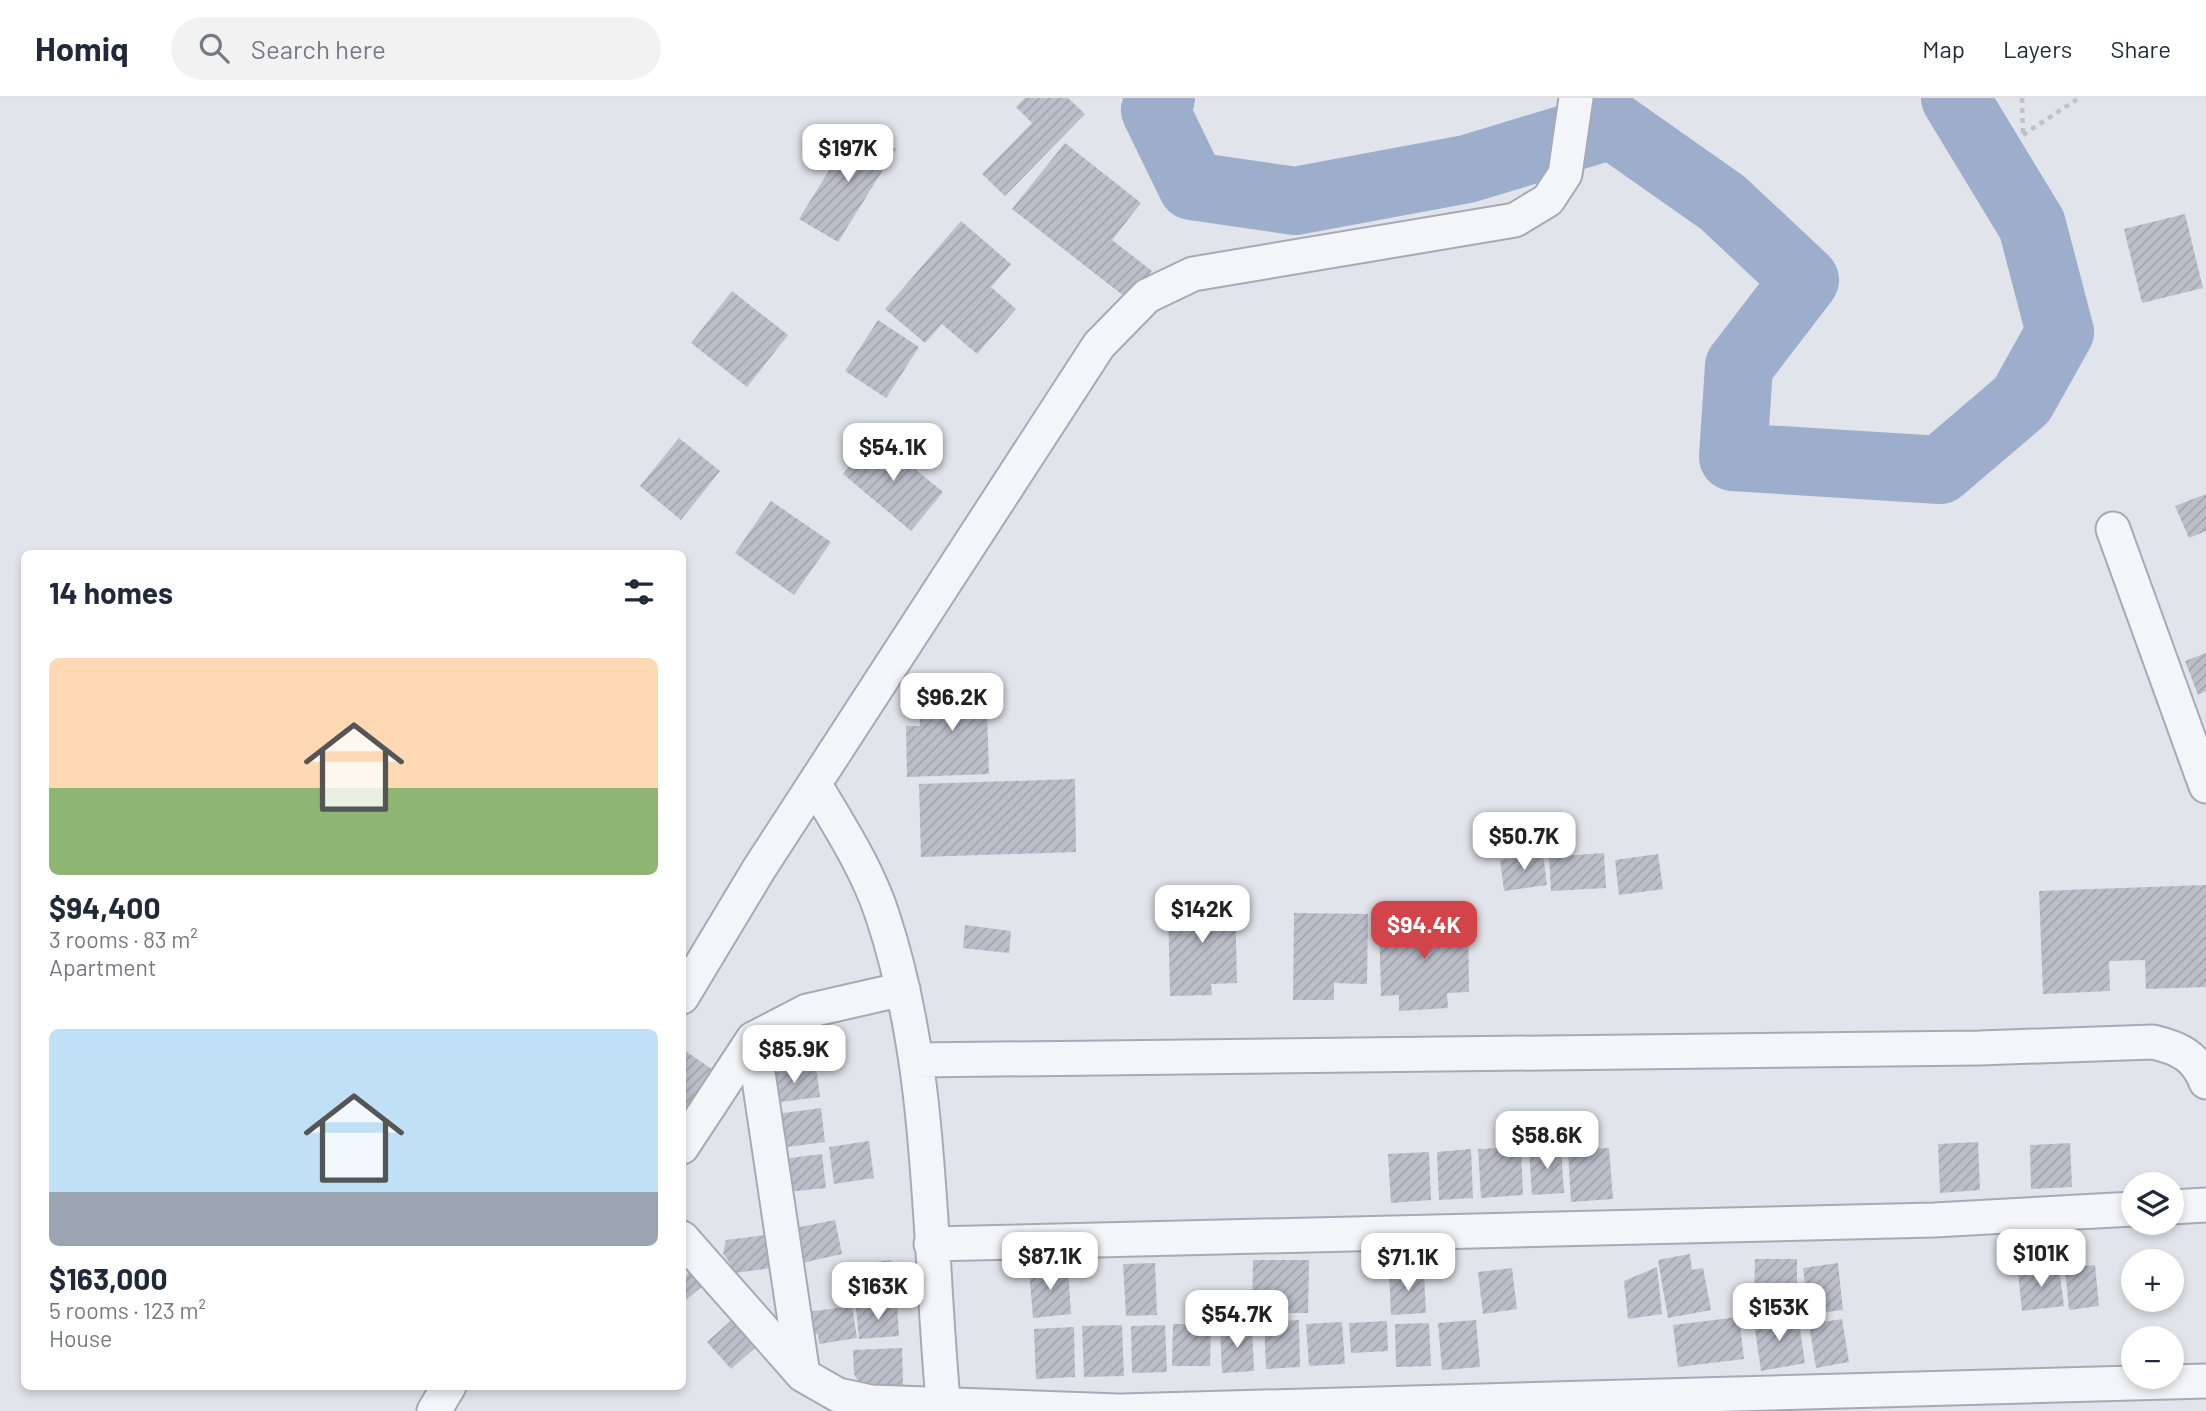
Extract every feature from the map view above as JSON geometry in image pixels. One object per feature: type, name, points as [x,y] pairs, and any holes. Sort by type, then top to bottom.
[{"type":"street","points":[[686,990],[759,869],[1099,345],[1147,296],[1193,274],[1515,220],[1548,200],[1565,174],[1576,98]]},
{"type":"street","points":[[2113,529],[2206,786]]},
{"type":"street","points":[[815,785],[856,856],[882,915],[903,989],[917,1060],[944,1407]]},
{"type":"street","points":[[686,1141],[753,1039],[807,1011],[903,989]]},
{"type":"street","points":[[753,1039],[803,1375]]},
{"type":"street","points":[[917,1060],[1979,1048],[2153,1042],[2179,1048],[2194,1060],[2206,1082]]},
{"type":"street","points":[[2184,1206],[2206,1205]]},
{"type":"street","points":[[931,1244],[1934,1220],[2121,1210]]},
{"type":"street","points":[[686,1243],[803,1375],[838,1395],[872,1402],[944,1407],[1120,1411],[1273,1409],[1926,1387],[2206,1381]]},
{"type":"street","points":[[1856,1411],[1926,1387]]},
{"type":"street","points":[[434,1411],[447,1390]]},
{"type":"path","points":[[2022,98],[2023,135],[2079,98]]},
{"type":"building","points":[[1025,98],[1068,98],[1085,114],[1005,196],[982,174],[1032,123],[1016,107]]},
{"type":"building","points":[[857,125],[896,149],[838,242],[799,219]]},
{"type":"building","points":[[1065,143],[1141,203],[1112,240],[1152,271],[1129,300],[1012,209]]},
{"type":"building","points":[[2185,214],[2203,288],[2142,303],[2124,229]]},
{"type":"building","points":[[961,221],[1011,264],[991,287],[1016,309],[977,354],[942,324],[925,343],[885,309]]},
{"type":"building","points":[[732,291],[788,335],[747,387],[691,343]]},
{"type":"building","points":[[878,320],[919,347],[886,398],[845,371]]},
{"type":"building","points":[[875,436],[943,492],[911,531],[843,474]]},
{"type":"building","points":[[679,438],[720,471],[681,520],[640,486]]},
{"type":"building","points":[[2206,494],[2206,531],[2189,538],[2175,506]]},
{"type":"building","points":[[771,501],[831,542],[794,595],[735,553]]},
{"type":"building","points":[[2206,653],[2206,691],[2198,695],[2185,661]]},
{"type":"building","points":[[986,678],[989,774],[907,777],[906,726],[920,726],[919,707],[943,705],[943,680]]},
{"type":"building","points":[[1075,779],[1076,852],[921,857],[919,784]]},
{"type":"building","points":[[1604,853],[1606,888],[1551,891],[1549,857]]},
{"type":"building","points":[[1543,854],[1547,885],[1504,891],[1500,860]]},
{"type":"building","points":[[1658,854],[1663,889],[1619,895],[1615,860]]},
{"type":"building","points":[[2206,885],[2206,987],[2146,989],[2145,960],[2109,961],[2110,991],[2043,994],[2039,891]]},
{"type":"building","points":[[1235,898],[1237,983],[1211,984],[1212,995],[1170,996],[1168,900]]},
{"type":"building","points":[[1294,913],[1368,914],[1367,984],[1334,983],[1334,1000],[1293,1000]]},
{"type":"building","points":[[1468,917],[1469,992],[1447,993],[1448,1008],[1399,1011],[1399,995],[1381,996],[1379,920]]},
{"type":"building","points":[[965,925],[1011,931],[1009,953],[963,948]]},
{"type":"building","points":[[686,1051],[722,1076],[696,1116],[686,1110]]},
{"type":"building","points":[[816,1067],[820,1097],[772,1103],[768,1073]]},
{"type":"building","points":[[821,1108],[825,1142],[772,1149],[769,1115]]},
{"type":"building","points":[[869,1141],[874,1178],[834,1184],[829,1147]]},
{"type":"building","points":[[1978,1142],[1980,1190],[1940,1193],[1938,1144]]},
{"type":"building","points":[[2070,1143],[2072,1187],[2031,1189],[2030,1145]]},
{"type":"building","points":[[1521,1147],[1523,1195],[1481,1198],[1478,1149]]},
{"type":"building","points":[[1561,1147],[1564,1193],[1532,1195],[1529,1150]]},
{"type":"building","points":[[1609,1148],[1613,1199],[1571,1202],[1568,1150]]},
{"type":"building","points":[[1471,1149],[1473,1198],[1439,1200],[1437,1152]]},
{"type":"building","points":[[1429,1152],[1431,1200],[1391,1203],[1388,1154]]},
{"type":"building","points":[[822,1154],[826,1188],[786,1192],[782,1159]]},
{"type":"building","points":[[835,1220],[842,1254],[802,1263],[795,1228]]},
{"type":"building","points":[[766,1235],[770,1268],[736,1273],[723,1253],[726,1240]]},
{"type":"building","points":[[1690,1254],[1692,1270],[1703,1268],[1711,1310],[1668,1318],[1658,1260]]},
{"type":"building","points":[[1755,1259],[1797,1259],[1797,1309],[1754,1309]]},
{"type":"building","points":[[891,1260],[895,1298],[850,1303],[846,1266]]},
{"type":"building","points":[[1253,1260],[1309,1260],[1308,1313],[1252,1313]]},
{"type":"building","points":[[1155,1263],[1157,1315],[1126,1316],[1123,1264]]},
{"type":"building","points":[[1838,1263],[1843,1310],[1809,1314],[1803,1268]]},
{"type":"building","points":[[2095,1265],[2099,1306],[2069,1310],[2065,1268]]},
{"type":"building","points":[[1068,1267],[1071,1314],[1033,1318],[1029,1270]]},
{"type":"building","points":[[1657,1267],[1662,1314],[1628,1319],[1624,1281]]},
{"type":"building","points":[[2059,1267],[2064,1306],[2022,1311],[2018,1272]]},
{"type":"building","points":[[1512,1268],[1517,1309],[1483,1314],[1478,1272]]},
{"type":"building","points":[[691,1271],[704,1285],[686,1300],[686,1276]]},
{"type":"building","points":[[1424,1271],[1426,1313],[1391,1315],[1389,1273]]},
{"type":"building","points":[[897,1304],[899,1336],[859,1339],[856,1308]]},
{"type":"building","points":[[852,1306],[857,1338],[819,1344],[818,1334],[810,1335],[806,1312]]},
{"type":"building","points":[[737,1315],[762,1342],[731,1369],[707,1342]]},
{"type":"building","points":[[1798,1316],[1805,1363],[1761,1371],[1754,1323]]},
{"type":"building","points":[[1739,1317],[1744,1359],[1678,1367],[1673,1325]]},
{"type":"building","points":[[1842,1319],[1849,1362],[1816,1368],[1809,1324]]},
{"type":"building","points":[[1299,1320],[1300,1367],[1266,1369],[1264,1322]]},
{"type":"building","points":[[1476,1320],[1480,1367],[1442,1370],[1438,1323]]},
{"type":"building","points":[[1387,1321],[1388,1351],[1351,1353],[1349,1323]]},
{"type":"building","points":[[1342,1322],[1345,1364],[1309,1366],[1306,1324]]},
{"type":"building","points":[[1429,1323],[1431,1366],[1396,1367],[1395,1324]]},
{"type":"building","points":[[1173,1324],[1211,1324],[1210,1366],[1172,1366]]},
{"type":"building","points":[[1122,1325],[1124,1376],[1084,1377],[1082,1326]]},
{"type":"building","points":[[1165,1325],[1167,1372],[1132,1373],[1131,1326]]},
{"type":"building","points":[[1252,1326],[1254,1371],[1222,1373],[1220,1328]]},
{"type":"building","points":[[1074,1327],[1075,1377],[1036,1379],[1034,1329]]},
{"type":"building","points":[[902,1348],[903,1386],[861,1387],[854,1374],[853,1350]]},
{"type":"waterway","points":[[1161,98],[1155,110],[1192,186],[1295,201],[1467,169],[1612,125],[1723,203],[1805,280],[1739,366],[1733,457],[1940,470],[2022,400],[2060,332],[2032,225],[1955,98]]}]
